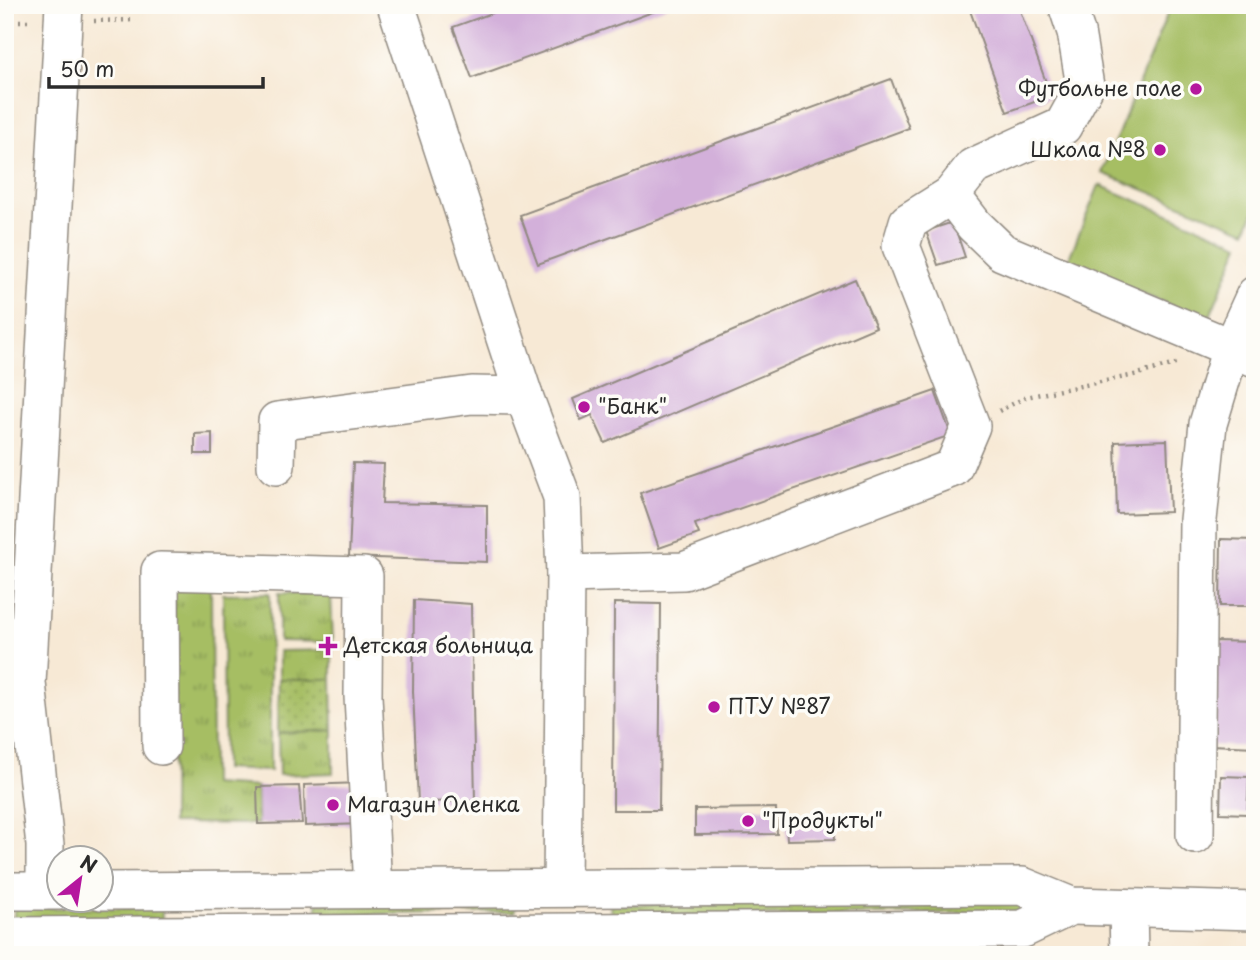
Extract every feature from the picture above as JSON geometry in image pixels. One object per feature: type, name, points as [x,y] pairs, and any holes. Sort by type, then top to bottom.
[{"type":"street","points":[[46,856],[16,670],[64,5]]},
{"type":"street","points":[[396,5],[524,396],[562,497],[565,574],[562,887]]},
{"type":"street","points":[[565,574],[684,571],[953,468],[971,426],[901,246],[908,222],[951,195],[973,167],[1063,126],[1085,86],[1076,32],[1067,5]]},
{"type":"street","points":[[951,195],[974,225],[1002,252],[1243,353]]},
{"type":"street","points":[[1195,835],[1198,520],[1208,424],[1243,353],[1255,295]]},
{"type":"street","points":[[276,467],[277,421],[472,395],[524,396]]},
{"type":"street","points":[[161,746],[160,571],[364,576],[363,696],[373,889]]},
{"type":"street","points":[[116,891],[1022,886],[1071,906],[1255,911]]},
{"type":"street","points":[[250,945],[253,890]]},
{"type":"street","points":[[5,891],[46,891]]},
{"type":"street","points":[[5,936],[250,945],[1023,929],[1071,906]]},
{"type":"street","points":[[1128,909],[1129,955]]},
{"type":"path","points":[[971,426],[1026,397],[1130,376],[1181,362]]},
{"type":"green space","name":"Футбольне поле","points":[[1171,5],[1255,5],[1255,210],[1246,231],[1102,173]]},
{"type":"green space","points":[[1099,185],[1240,244],[1208,321],[1067,263]]},
{"type":"green space","points":[[211,584],[212,784],[257,787],[258,824],[172,823],[174,585]]},
{"type":"green space","points":[[270,593],[270,771],[224,769],[223,594]]},
{"type":"green space","points":[[279,593],[331,594],[333,642],[279,641]]},
{"type":"green space","points":[[332,650],[332,679],[279,679],[279,651]]},
{"type":"green space","points":[[279,679],[332,679],[333,730],[278,733]]},
{"type":"green space","points":[[333,730],[333,773],[279,775],[278,733]]},
{"type":"green space","points":[[514,900],[515,912],[317,915],[317,903]]},
{"type":"green space","points":[[1027,900],[1027,912],[611,917],[610,905]]},
{"type":"green space","points":[[14,908],[46,908],[46,914],[116,914],[116,908],[162,908],[162,919],[14,920]]},
{"type":"building","points":[[514,5],[669,6],[472,78],[453,27]]},
{"type":"building","points":[[968,5],[1018,5],[1051,96],[1007,112]]},
{"type":"building","points":[[891,79],[909,128],[538,264],[520,215]]},
{"type":"building","points":[[953,222],[965,257],[938,265],[926,231]]},
{"type":"building","points":[[855,279],[876,327],[605,443],[592,415],[581,420],[573,399]]},
{"type":"building","points":[[935,391],[951,435],[695,524],[699,534],[659,548],[640,493]]},
{"type":"building","points":[[212,433],[212,454],[195,454],[195,434]]},
{"type":"building","points":[[1167,440],[1170,512],[1117,514],[1115,442]]},
{"type":"building","points":[[353,463],[384,464],[382,503],[487,505],[487,562],[349,557]]},
{"type":"building","points":[[1221,539],[1255,540],[1255,606],[1220,606]]},
{"type":"building","name":"Детская больница","points":[[414,600],[471,604],[475,801],[418,802],[413,691]]},
{"type":"building","points":[[614,603],[661,604],[659,810],[613,810]]},
{"type":"building","points":[[1214,641],[1255,642],[1255,747],[1211,745]]},
{"type":"building","points":[[1221,776],[1249,777],[1247,814],[1220,813]]},
{"type":"building","name":"Магазин Оленка","points":[[361,783],[363,824],[305,826],[304,785]]},
{"type":"building","points":[[299,786],[302,823],[258,824],[257,787]]},
{"type":"building","name":"\"Продукты\"","points":[[776,808],[777,834],[695,835],[695,809]]},
{"type":"building","points":[[786,825],[834,825],[835,839],[787,840]]},
{"type":"place","name":"Футбольне поле","points":[[1196,89]]},
{"type":"place","name":"Школа №8","points":[[1160,150]]},
{"type":"place","name":"\"Банк\"","points":[[584,407]]},
{"type":"place","name":"Детская больница","points":[[328,646]]},
{"type":"place","name":"ПТУ №87","points":[[714,707]]},
{"type":"place","name":"Магазин Оленка","points":[[333,805]]},
{"type":"place","name":"\"Продукты\"","points":[[748,821]]}]
